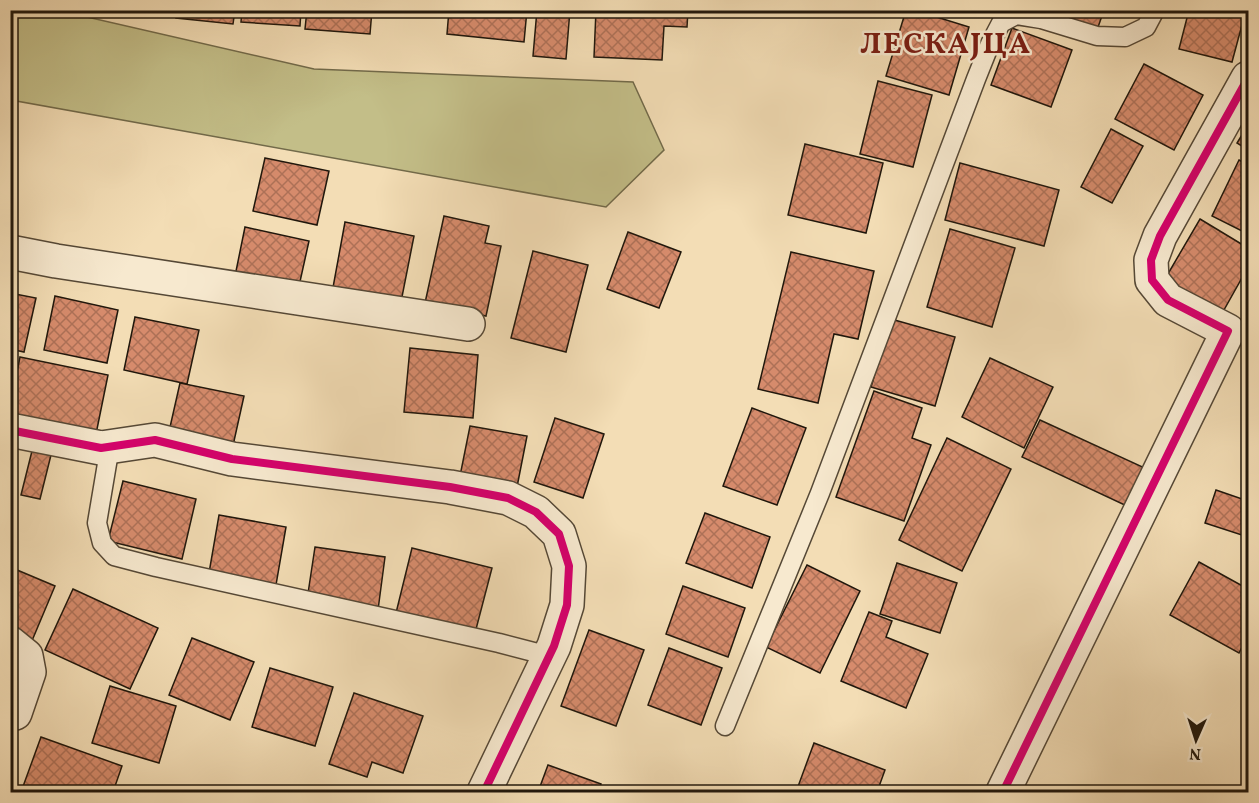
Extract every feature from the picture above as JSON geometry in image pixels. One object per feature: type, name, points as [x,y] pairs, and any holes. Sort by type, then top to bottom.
[{"type":"street","points":[[1003,792],[1228,331],[1168,300],[1152,280],[1151,260],[1160,237],[1248,78]]},
{"type":"street","points":[[10,252],[68,263],[468,324]]},
{"type":"street","points":[[10,430],[101,448],[155,440],[232,459],[450,487],[508,498],[536,512],[559,534],[569,566],[567,605],[554,646],[484,792]]},
{"type":"street","points":[[10,643],[26,656],[29,672],[15,713]]},
{"type":"lane","points":[[725,726],[820,493],[990,44],[1001,23],[1016,15],[1041,19],[1097,36],[1125,37],[1146,27],[1155,10]]},
{"type":"lane","points":[[110,446],[97,523],[102,543],[114,556],[549,656]]},
{"type":"shaded area","points":[[10,11],[61,11],[314,69],[633,82],[664,150],[606,207],[11,100]]},
{"type":"building","points":[[177,10],[235,10],[233,24],[176,18]]},
{"type":"building","points":[[242,10],[301,10],[300,26],[241,22]]},
{"type":"building","points":[[307,10],[372,10],[370,34],[305,29]]},
{"type":"building","points":[[449,10],[527,10],[524,42],[447,34]]},
{"type":"building","points":[[537,10],[570,10],[566,59],[533,56]]},
{"type":"building","points":[[596,10],[688,10],[687,27],[664,26],[662,60],[594,57]]},
{"type":"building","points":[[906,10],[914,10],[969,27],[949,95],[886,76]]},
{"type":"building","points":[[1034,10],[1104,10],[1096,33]]},
{"type":"building","points":[[1189,10],[1246,10],[1232,62],[1179,49]]},
{"type":"building","points":[[1012,28],[1072,50],[1051,107],[991,85]]},
{"type":"building","points":[[1144,64],[1203,95],[1174,150],[1115,119]]},
{"type":"building","points":[[878,81],[932,95],[913,167],[860,154]]},
{"type":"building","points":[[1248,125],[1248,150],[1237,143]]},
{"type":"building","points":[[1111,129],[1143,146],[1112,203],[1081,187]]},
{"type":"building","points":[[805,144],[883,163],[866,233],[788,215]]},
{"type":"building","points":[[265,158],[329,171],[317,225],[253,211]]},
{"type":"building","points":[[1239,160],[1248,165],[1248,234],[1212,216]]},
{"type":"building","points":[[960,163],[1059,190],[1044,246],[945,220]]},
{"type":"building","points":[[444,216],[489,226],[485,243],[501,246],[486,316],[425,303]]},
{"type":"building","points":[[1200,219],[1248,248],[1248,267],[1220,317],[1162,284]]},
{"type":"building","points":[[345,222],[414,236],[400,307],[332,293]]},
{"type":"building","points":[[245,227],[309,241],[297,295],[234,281]]},
{"type":"building","points":[[950,229],[1015,248],[992,327],[927,307]]},
{"type":"building","points":[[628,232],[681,252],[659,308],[607,289]]},
{"type":"building","points":[[533,251],[588,265],[566,352],[511,338]]},
{"type":"building","points":[[791,252],[874,271],[858,339],[834,334],[818,403],[758,389]]},
{"type":"building","points":[[10,293],[36,298],[24,352],[10,349]]},
{"type":"building","points":[[55,296],[118,310],[107,363],[44,350]]},
{"type":"building","points":[[135,317],[199,330],[187,384],[124,370]]},
{"type":"building","points":[[891,319],[955,337],[935,406],[871,387]]},
{"type":"building","points":[[410,348],[478,355],[473,418],[404,412]]},
{"type":"building","points":[[20,357],[108,375],[96,434],[10,416]]},
{"type":"building","points":[[990,358],[1053,387],[1024,448],[962,417]]},
{"type":"building","points":[[180,383],[244,396],[232,450],[168,436]]},
{"type":"building","points":[[874,391],[922,408],[912,438],[931,445],[904,521],[836,497]]},
{"type":"building","points":[[752,408],[806,428],[777,505],[723,486]]},
{"type":"building","points":[[555,418],[604,434],[583,498],[534,482]]},
{"type":"building","points":[[1040,420],[1147,469],[1129,507],[1022,457]]},
{"type":"building","points":[[470,426],[527,436],[516,492],[459,481]]},
{"type":"building","points":[[947,438],[1011,469],[962,571],[899,540]]},
{"type":"building","points":[[32,451],[51,455],[40,499],[21,495]]},
{"type":"building","points":[[123,481],[196,499],[182,559],[108,541]]},
{"type":"building","points":[[1216,490],[1248,501],[1248,537],[1205,523]]},
{"type":"building","points":[[705,513],[770,537],[752,588],[686,563]]},
{"type":"building","points":[[219,515],[286,527],[276,585],[209,573]]},
{"type":"building","points":[[315,547],[385,557],[378,610],[307,600]]},
{"type":"building","points":[[412,548],[492,568],[475,633],[396,613]]},
{"type":"building","points":[[1199,562],[1248,589],[1248,635],[1239,653],[1170,615]]},
{"type":"building","points":[[897,563],[957,583],[940,633],[880,614]]},
{"type":"building","points":[[807,565],[860,591],[820,673],[766,647]]},
{"type":"building","points":[[10,567],[55,586],[31,643],[10,635]]},
{"type":"building","points":[[683,586],[745,608],[728,657],[666,634]]},
{"type":"building","points":[[73,589],[158,628],[130,689],[45,650]]},
{"type":"building","points":[[869,612],[892,621],[886,637],[928,654],[906,708],[841,681]]},
{"type":"building","points":[[589,630],[644,650],[616,726],[561,706]]},
{"type":"building","points":[[192,638],[254,662],[230,720],[169,695]]},
{"type":"building","points":[[669,648],[722,668],[701,725],[648,705]]},
{"type":"building","points":[[270,668],[333,687],[315,746],[252,727]]},
{"type":"building","points":[[110,686],[176,706],[159,763],[92,743]]},
{"type":"building","points":[[354,693],[423,716],[403,773],[372,762],[367,777],[329,764]]},
{"type":"building","points":[[41,737],[122,766],[113,792],[21,792]]},
{"type":"building","points":[[814,743],[885,770],[877,792],[796,792]]},
{"type":"building","points":[[548,765],[601,784],[598,792],[538,792]]},
{"type":"cycle path","points":[[1003,792],[1228,331],[1168,300],[1152,280],[1151,260],[1160,236],[1248,78]]},
{"type":"cycle path","points":[[10,430],[101,448],[155,440],[232,459],[450,487],[508,498],[536,512],[559,534],[569,566],[567,605],[554,646],[484,792]]},
{"type":"district","name":"ЛЕСКАЈЦА","points":[[946,45]]}]
